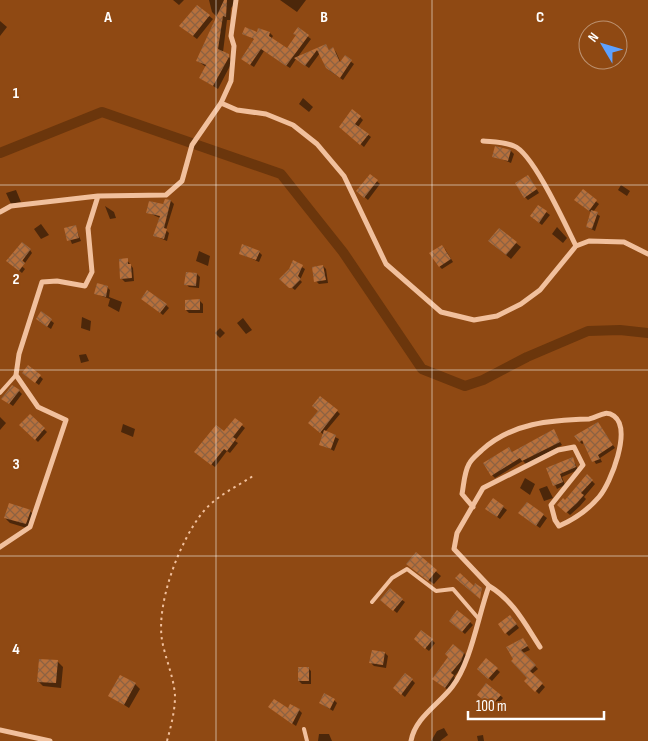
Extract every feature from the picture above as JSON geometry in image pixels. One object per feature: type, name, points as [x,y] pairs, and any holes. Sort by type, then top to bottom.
[{"type":"street","points":[[0,212],[11,206],[98,196],[166,195],[182,181],[192,145],[221,103],[231,81],[234,46],[231,36],[236,0]]},
{"type":"street","points":[[221,103],[237,110],[266,114],[293,125],[318,144],[344,176],[386,264],[441,312],[474,320],[497,316],[521,304],[540,290],[576,246],[589,241],[624,242],[648,254]]},
{"type":"street","points":[[483,141],[515,146],[541,177],[576,246]]},
{"type":"street","points":[[0,547],[30,527],[66,420],[38,407],[16,375],[19,354],[42,282],[57,281],[85,286],[92,272],[88,228],[98,196]]},
{"type":"street","points":[[472,507],[462,494],[466,472],[470,461],[495,438],[530,424],[568,418],[592,419],[602,413],[612,414],[618,419],[622,430],[616,465],[600,496],[578,517],[559,526],[555,520],[551,505],[583,465],[574,447],[558,450],[483,488],[457,533],[454,549],[489,586],[499,592],[514,608],[540,647]]},
{"type":"street","points":[[411,741],[413,729],[452,687],[465,667],[489,586]]},
{"type":"street","points":[[0,730],[50,741]]},
{"type":"lane","points":[[0,393],[16,375]]},
{"type":"lane","points":[[372,602],[392,578],[407,569],[436,591],[453,589],[461,595],[478,618]]},
{"type":"lane","points":[[304,729],[307,741]]},
{"type":"path","points":[[167,741],[173,719],[175,695],[162,638],[165,596],[172,573],[185,538],[204,510],[220,496],[253,476]]},
{"type":"building","points":[[224,0],[227,0],[226,17],[223,16],[218,49],[229,54],[229,57],[213,86],[199,78],[206,65],[196,61]]},
{"type":"building","points":[[197,5],[210,15],[193,36],[179,26]]},
{"type":"building","points":[[245,27],[257,32],[258,28],[270,32],[269,36],[287,48],[296,35],[293,34],[298,27],[309,35],[286,66],[261,49],[250,65],[241,59],[254,39],[242,34]]},
{"type":"building","points":[[326,44],[329,50],[333,47],[340,62],[345,55],[352,60],[340,78],[326,68],[317,50],[305,66],[294,58]]},
{"type":"building","points":[[352,109],[361,116],[355,124],[369,134],[360,145],[339,127]]},
{"type":"building","points":[[495,146],[511,150],[508,161],[492,157]]},
{"type":"building","points":[[370,174],[378,180],[364,198],[356,191]]},
{"type":"building","points":[[528,175],[537,189],[524,198],[515,183]]},
{"type":"building","points":[[583,189],[597,200],[589,211],[574,200]]},
{"type":"building","points":[[165,199],[171,200],[164,228],[167,229],[164,239],[153,236],[160,216],[146,213],[149,201],[163,204]]},
{"type":"building","points":[[538,205],[547,211],[539,223],[530,216]]},
{"type":"building","points":[[591,210],[598,212],[592,229],[586,227]]},
{"type":"building","points":[[76,225],[79,238],[67,241],[64,228]]},
{"type":"building","points":[[499,228],[517,242],[506,255],[488,241]]},
{"type":"building","points":[[22,242],[31,249],[22,261],[25,263],[19,271],[6,261]]},
{"type":"building","points":[[242,244],[260,251],[256,260],[239,254]]},
{"type":"building","points":[[442,245],[451,259],[439,267],[429,253]]},
{"type":"building","points":[[128,258],[128,264],[131,264],[132,278],[120,279],[119,259]]},
{"type":"building","points":[[293,260],[303,265],[298,276],[301,279],[292,288],[289,288],[279,279],[289,269]]},
{"type":"building","points":[[323,265],[326,280],[314,282],[312,267]]},
{"type":"building","points":[[186,272],[197,273],[196,286],[184,285]]},
{"type":"building","points":[[97,283],[108,286],[106,297],[94,294]]},
{"type":"building","points":[[147,290],[167,304],[160,313],[141,299]]},
{"type":"building","points":[[200,299],[200,310],[185,310],[185,300]]},
{"type":"building","points":[[41,311],[52,319],[47,327],[36,319]]},
{"type":"building","points":[[28,365],[41,375],[35,383],[22,373]]},
{"type":"building","points":[[12,385],[20,390],[9,404],[1,399]]},
{"type":"building","points":[[320,396],[338,410],[320,433],[308,423],[318,411],[312,406]]},
{"type":"building","points":[[30,414],[45,428],[35,440],[19,425]]},
{"type":"building","points":[[235,418],[243,424],[233,437],[236,439],[227,451],[224,449],[211,465],[194,452],[216,425],[224,431]]},
{"type":"building","points":[[598,422],[613,445],[598,455],[600,459],[592,462],[582,440],[579,442],[574,436]]},
{"type":"building","points":[[554,429],[560,442],[522,461],[520,458],[491,476],[483,463],[509,447],[512,452]]},
{"type":"building","points":[[324,430],[336,435],[331,449],[319,445]]},
{"type":"building","points":[[573,457],[576,467],[560,474],[563,482],[553,486],[546,468]]},
{"type":"building","points":[[587,474],[593,480],[581,493],[584,495],[566,513],[557,505],[563,498],[565,500]]},
{"type":"building","points":[[493,498],[504,506],[497,517],[485,509]]},
{"type":"building","points":[[527,502],[544,514],[536,526],[518,513]]},
{"type":"building","points":[[9,503],[31,510],[26,524],[4,518]]},
{"type":"building","points":[[416,552],[437,570],[428,581],[406,564]]},
{"type":"building","points":[[460,573],[474,586],[475,583],[482,588],[480,599],[455,578]]},
{"type":"building","points":[[390,588],[403,599],[393,611],[380,600]]},
{"type":"building","points":[[457,610],[471,621],[462,632],[449,621]]},
{"type":"building","points":[[510,615],[517,624],[505,634],[498,624]]},
{"type":"building","points":[[421,630],[433,639],[425,649],[414,639]]},
{"type":"building","points":[[523,638],[528,646],[521,650],[536,665],[530,671],[543,683],[535,692],[524,681],[527,678],[511,661],[513,659],[506,647]]},
{"type":"building","points":[[453,644],[464,653],[461,661],[451,673],[454,675],[445,688],[432,679],[448,657],[445,654]]},
{"type":"building","points":[[372,650],[385,652],[383,665],[369,663]]},
{"type":"building","points":[[486,658],[498,668],[488,679],[477,669]]},
{"type":"building","points":[[39,659],[58,660],[56,683],[37,682]]},
{"type":"building","points":[[298,667],[309,667],[309,681],[298,681]]},
{"type":"building","points":[[405,673],[413,679],[401,695],[393,688]]},
{"type":"building","points":[[120,675],[136,683],[124,705],[108,696]]},
{"type":"building","points":[[486,683],[501,695],[491,706],[477,695]]},
{"type":"building","points":[[324,693],[335,699],[330,709],[319,703]]},
{"type":"building","points":[[274,699],[288,708],[290,704],[300,709],[292,724],[268,707]]},
{"type":"waterway","points":[[0,153],[102,112],[281,174],[343,252],[422,369],[465,386],[483,380],[527,357],[588,331],[620,330],[648,333]]}]
